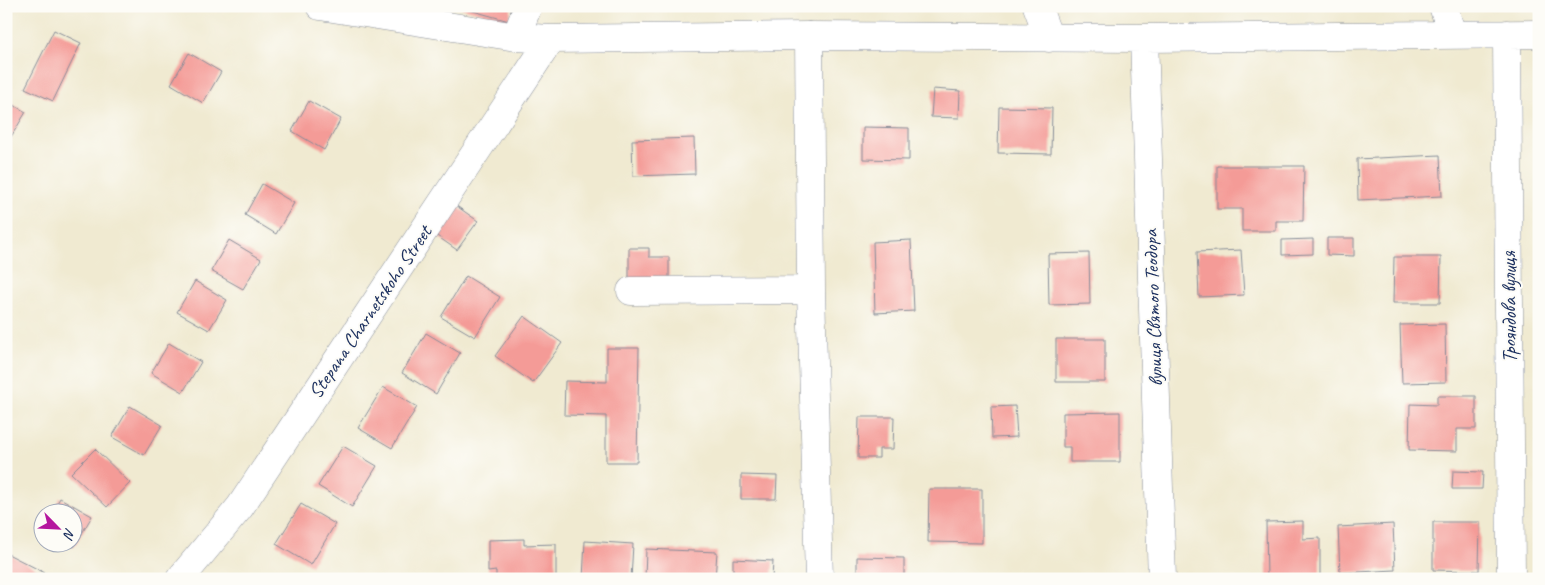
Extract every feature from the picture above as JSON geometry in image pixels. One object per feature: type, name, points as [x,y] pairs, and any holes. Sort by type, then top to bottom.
[{"type":"street","points":[[320,6],[516,36],[551,39],[809,36],[1144,38],[1539,34]]},
{"type":"street","points":[[516,36],[528,6]]},
{"type":"street","points":[[1037,6],[1049,38]]},
{"type":"street","points":[[1443,6],[1452,34]]},
{"type":"street","name":"Трояндова вулиця","points":[[1507,34],[1511,579]]},
{"type":"street","points":[[809,36],[812,290],[819,579]]},
{"type":"street","name":"вулиця Святого Теодора","points":[[1144,38],[1162,579]]},
{"type":"street","name":"Stepana Charnetskoho Street","points":[[180,579],[240,507],[551,39]]},
{"type":"street","points":[[631,291],[812,290]]},
{"type":"building","points":[[455,6],[512,6],[509,21]]},
{"type":"building","points":[[54,30],[81,43],[53,101],[25,88]]},
{"type":"building","points":[[189,53],[221,72],[203,103],[171,84]]},
{"type":"building","points":[[933,89],[960,91],[959,118],[931,117]]},
{"type":"building","points":[[6,101],[26,112],[9,140],[6,139]]},
{"type":"building","points":[[309,101],[341,119],[324,150],[292,131]]},
{"type":"building","points":[[999,107],[1052,108],[1051,154],[998,153]]},
{"type":"building","points":[[863,127],[909,128],[909,160],[863,159]]},
{"type":"building","points":[[694,138],[695,174],[633,176],[632,140]]},
{"type":"building","points":[[1440,155],[1442,196],[1358,200],[1357,159]]},
{"type":"building","points":[[1217,166],[1304,166],[1303,221],[1276,221],[1276,231],[1242,231],[1242,209],[1217,209]]},
{"type":"building","points":[[262,184],[294,203],[276,234],[245,215]]},
{"type":"building","points":[[455,205],[478,221],[457,250],[434,234]]},
{"type":"building","points":[[1327,238],[1354,238],[1354,256],[1327,255]]},
{"type":"building","points":[[1313,239],[1313,254],[1282,255],[1282,240]]},
{"type":"building","points":[[229,240],[261,259],[243,289],[211,271]]},
{"type":"building","points":[[911,240],[914,311],[875,313],[873,242]]},
{"type":"building","points":[[629,248],[649,248],[649,257],[669,257],[669,280],[629,280]]},
{"type":"building","points":[[1241,250],[1244,295],[1199,297],[1197,252]]},
{"type":"building","points":[[1089,253],[1090,304],[1049,305],[1048,254]]},
{"type":"building","points":[[1394,257],[1441,257],[1440,303],[1393,303]]},
{"type":"building","points":[[466,276],[500,297],[475,337],[441,317]]},
{"type":"building","points":[[195,281],[227,300],[209,330],[177,312]]},
{"type":"building","points":[[524,316],[562,343],[533,383],[495,356]]},
{"type":"building","points":[[1445,324],[1446,382],[1402,383],[1400,325]]},
{"type":"building","points":[[426,333],[460,353],[436,394],[402,373]]},
{"type":"building","points":[[1056,339],[1105,339],[1105,382],[1056,382]]},
{"type":"building","points":[[169,343],[201,362],[183,392],[151,373]]},
{"type":"building","points":[[607,348],[639,348],[637,462],[606,462],[606,416],[564,415],[565,381],[607,382]]},
{"type":"building","points":[[383,387],[417,407],[392,448],[358,428]]},
{"type":"building","points":[[1437,396],[1476,396],[1476,429],[1457,429],[1457,451],[1409,450],[1410,404],[1437,405]]},
{"type":"building","points":[[130,406],[162,425],[144,455],[112,437]]},
{"type":"building","points":[[1015,406],[1017,437],[992,438],[991,407]]},
{"type":"building","points":[[1120,412],[1120,462],[1070,462],[1070,447],[1063,447],[1063,413]]},
{"type":"building","points":[[859,417],[894,417],[893,449],[879,449],[879,458],[858,458]]},
{"type":"building","points":[[343,446],[377,466],[352,507],[318,486]]},
{"type":"building","points":[[95,449],[130,483],[107,507],[71,473]]},
{"type":"building","points":[[1453,471],[1483,472],[1482,489],[1452,489]]},
{"type":"building","points":[[741,475],[777,476],[776,499],[741,499]]},
{"type":"building","points":[[929,489],[982,489],[982,543],[928,542]]},
{"type":"building","points":[[60,498],[67,502],[58,502]]},
{"type":"building","points":[[301,504],[335,524],[311,565],[276,544]]},
{"type":"building","points":[[82,510],[92,516],[82,533]]},
{"type":"building","points":[[1303,521],[1303,539],[1320,538],[1320,579],[1267,579],[1266,522]]},
{"type":"building","points":[[1433,522],[1480,522],[1479,571],[1433,570]]},
{"type":"building","points":[[1393,524],[1395,570],[1340,573],[1338,527]]},
{"type":"building","points":[[524,539],[524,545],[556,544],[556,579],[496,579],[496,571],[488,572],[488,540]]},
{"type":"building","points":[[585,541],[633,544],[631,579],[583,579]]},
{"type":"building","points":[[646,549],[717,552],[715,579],[645,579]]},
{"type":"building","points":[[6,553],[49,575],[47,579],[6,579]]},
{"type":"building","points":[[857,557],[904,558],[904,579],[857,579]]},
{"type":"building","points":[[733,559],[773,561],[772,579],[733,579]]}]
